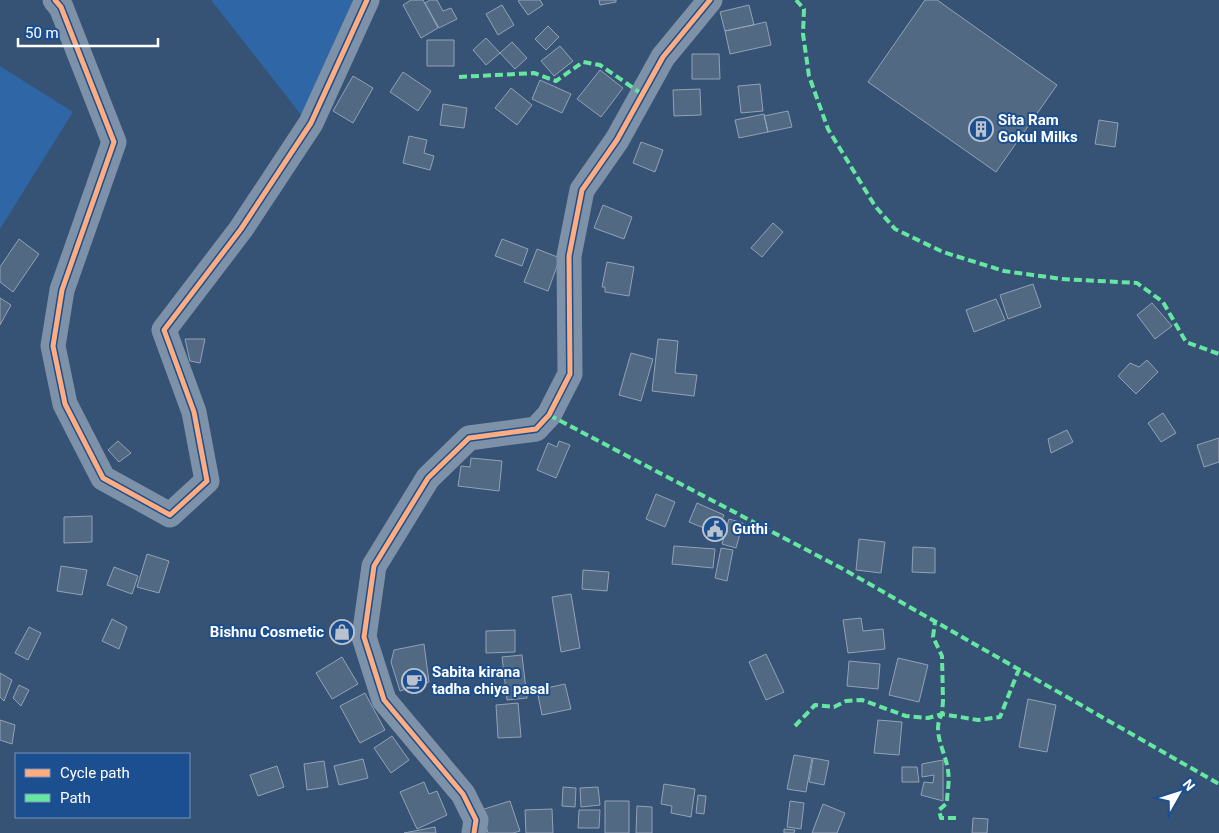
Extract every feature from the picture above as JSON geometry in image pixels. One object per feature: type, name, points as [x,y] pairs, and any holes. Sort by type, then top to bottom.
[{"type":"street","points":[[55,0],[61,7],[114,142],[62,290],[53,346],[65,404],[103,478],[170,515],[206,482],[194,412],[164,330],[241,230],[311,124],[366,0]]},
{"type":"street","points":[[474,833],[476,820],[463,794],[384,700],[364,637],[374,566],[428,478],[469,438],[536,429],[549,415],[570,374],[569,256],[582,190],[617,140],[663,57],[710,0]]},
{"type":"shaded area","points":[[211,0],[361,0],[306,121]]},
{"type":"shaded area","points":[[0,66],[73,112],[0,229]]},
{"type":"building","points":[[411,0],[423,0],[438,28],[421,38],[403,5]]},
{"type":"building","points":[[430,0],[437,0],[443,11],[451,8],[457,19],[439,28],[425,3]]},
{"type":"building","points":[[540,0],[543,5],[528,15],[518,1]]},
{"type":"building","points":[[599,0],[616,0],[616,2],[600,5]]},
{"type":"building","name":"Sita Ram Gokul Milks","points":[[925,0],[937,0],[1057,85],[996,172],[868,82]]},
{"type":"building","points":[[502,5],[514,25],[498,35],[486,14]]},
{"type":"building","points":[[749,5],[754,25],[725,31],[720,12]]},
{"type":"building","points":[[766,22],[771,45],[730,54],[725,31]]},
{"type":"building","points":[[548,26],[559,37],[546,50],[535,39]]},
{"type":"building","points":[[486,38],[500,53],[486,65],[473,50]]},
{"type":"building","points":[[427,40],[454,40],[454,66],[427,66]]},
{"type":"building","points":[[512,42],[527,58],[515,69],[500,53]]},
{"type":"building","points":[[560,46],[573,61],[554,76],[541,61]]},
{"type":"building","points":[[692,54],[719,54],[720,79],[692,79]]},
{"type":"building","points":[[600,70],[623,88],[601,117],[577,99]]},
{"type":"building","points":[[403,72],[431,91],[418,111],[390,92]]},
{"type":"building","points":[[353,76],[373,88],[353,123],[333,111]]},
{"type":"building","points":[[540,80],[571,94],[562,113],[532,99]]},
{"type":"building","points":[[760,84],[763,111],[741,113],[738,86]]},
{"type":"building","points":[[511,88],[532,105],[517,125],[495,108]]},
{"type":"building","points":[[700,89],[701,115],[674,116],[673,90]]},
{"type":"building","points":[[443,104],[467,108],[464,128],[440,125]]},
{"type":"building","points":[[788,111],[792,127],[768,132],[764,116]]},
{"type":"building","points":[[764,114],[768,132],[739,138],[735,120]]},
{"type":"building","points":[[1099,120],[1118,123],[1115,147],[1095,144]]},
{"type":"building","points":[[409,136],[427,140],[424,153],[434,156],[430,170],[403,163]]},
{"type":"building","points":[[641,142],[663,150],[655,172],[633,163]]},
{"type":"building","points":[[603,205],[632,217],[624,239],[594,228]]},
{"type":"building","points":[[773,223],[783,232],[762,257],[751,248]]},
{"type":"building","points":[[19,239],[39,254],[13,292],[0,282],[0,267]]},
{"type":"building","points":[[502,239],[528,249],[522,266],[495,256]]},
{"type":"building","points":[[537,249],[560,258],[548,291],[524,282]]},
{"type":"building","points":[[607,262],[634,267],[629,296],[605,292],[605,287],[602,287]]},
{"type":"building","points":[[1033,284],[1041,307],[1008,319],[1000,295]]},
{"type":"building","points":[[0,298],[11,305],[0,325]]},
{"type":"building","points":[[996,299],[1005,320],[974,332],[966,310]]},
{"type":"building","points":[[1152,303],[1172,326],[1155,339],[1137,315]]},
{"type":"building","points":[[185,339],[205,339],[200,363],[190,361]]},
{"type":"building","points":[[658,339],[678,341],[675,373],[697,375],[694,396],[652,391]]},
{"type":"building","points":[[631,353],[653,359],[641,401],[619,395]]},
{"type":"building","points":[[1147,360],[1158,372],[1136,394],[1118,376],[1130,363],[1139,367]]},
{"type":"building","points":[[1163,413],[1176,433],[1161,442],[1148,423]]},
{"type":"building","points":[[1067,430],[1073,442],[1051,453],[1048,439]]},
{"type":"building","points":[[1219,438],[1219,462],[1204,467],[1197,445]]},
{"type":"building","points":[[118,441],[131,453],[119,462],[108,450]]},
{"type":"building","points":[[559,441],[570,445],[556,478],[537,470],[548,443],[557,447]]},
{"type":"building","points":[[471,458],[502,461],[499,491],[458,486],[461,466],[470,467]]},
{"type":"building","points":[[656,494],[675,502],[665,527],[646,519]]},
{"type":"building","points":[[697,503],[724,515],[716,533],[689,522]]},
{"type":"building","points":[[92,516],[92,542],[64,543],[64,517]]},
{"type":"building","points":[[729,519],[743,523],[736,548],[722,544]]},
{"type":"building","points":[[859,539],[885,542],[881,573],[856,570]]},
{"type":"building","points":[[674,546],[715,549],[713,568],[672,564]]},
{"type":"building","points":[[913,547],[935,548],[935,573],[912,572]]},
{"type":"building","points":[[721,548],[733,550],[727,581],[715,578]]},
{"type":"building","points":[[147,554],[169,561],[159,593],[137,587]]},
{"type":"building","points":[[61,566],[87,570],[82,595],[57,591]]},
{"type":"building","points":[[114,567],[138,576],[132,594],[107,585]]},
{"type":"building","points":[[583,570],[609,572],[607,591],[582,589]]},
{"type":"building","points":[[571,594],[580,648],[561,652],[552,597]]},
{"type":"building","points":[[861,618],[863,631],[883,629],[885,649],[848,653],[843,620]]},
{"type":"building","points":[[112,619],[127,627],[119,649],[102,641]]},
{"type":"building","points":[[29,627],[41,633],[28,660],[15,653]]},
{"type":"building","points":[[515,630],[515,652],[486,653],[486,631]]},
{"type":"building","points":[[424,644],[429,682],[400,691],[391,662],[394,650]]},
{"type":"building","points":[[766,654],[784,692],[766,700],[749,662]]},
{"type":"building","points":[[522,655],[527,698],[507,700],[502,657]]},
{"type":"building","points":[[342,657],[358,684],[332,699],[316,673]]},
{"type":"building","points":[[898,658],[928,665],[919,702],[889,695]]},
{"type":"building","points":[[849,661],[880,664],[878,689],[847,686]]},
{"type":"building","points":[[0,673],[12,680],[4,701],[0,697]]},
{"type":"building","points":[[565,684],[571,709],[542,715],[537,690]]},
{"type":"building","points":[[19,685],[29,690],[21,706],[13,698]]},
{"type":"building","points":[[365,693],[385,730],[360,743],[340,706]]},
{"type":"building","points":[[1028,699],[1056,705],[1047,752],[1019,747]]},
{"type":"building","points":[[518,703],[521,737],[498,738],[496,705]]},
{"type":"building","points":[[0,720],[15,725],[12,744],[0,740]]},
{"type":"building","points":[[878,720],[902,722],[899,755],[874,753]]},
{"type":"building","points":[[392,736],[409,760],[391,773],[374,748]]},
{"type":"building","points":[[794,755],[812,758],[806,792],[787,789]]},
{"type":"building","points":[[813,758],[829,761],[824,785],[809,782]]},
{"type":"building","points":[[363,759],[368,778],[339,785],[334,766]]},
{"type":"building","points":[[943,760],[943,801],[921,795],[924,782],[933,783],[934,775],[922,777],[922,764]]},
{"type":"building","points":[[324,761],[328,787],[307,790],[304,764]]},
{"type":"building","points":[[277,766],[284,787],[258,796],[250,775]]},
{"type":"building","points":[[902,767],[917,767],[919,782],[902,782]]},
{"type":"building","points":[[424,782],[429,794],[437,791],[447,815],[417,829],[400,792]]},
{"type":"building","points":[[664,784],[695,789],[691,817],[671,813],[672,806],[661,804]]},
{"type":"building","points":[[563,787],[576,788],[575,807],[562,806]]},
{"type":"building","points":[[598,787],[600,805],[581,807],[580,788]]},
{"type":"building","points":[[698,795],[706,796],[704,814],[696,813]]},
{"type":"building","points":[[510,801],[520,831],[513,833],[488,833],[481,810]]},
{"type":"building","points":[[605,801],[629,801],[629,833],[605,833]]},
{"type":"building","points":[[790,801],[804,803],[801,829],[787,827]]},
{"type":"building","points":[[823,804],[845,813],[837,833],[812,833]]},
{"type":"building","points":[[637,806],[652,807],[652,833],[636,833]]},
{"type":"building","points":[[552,809],[553,833],[526,833],[525,810]]},
{"type":"building","points":[[579,810],[600,810],[599,828],[578,828]]},
{"type":"building","points":[[973,818],[988,819],[987,833],[972,833]]},
{"type":"building","points":[[435,827],[436,833],[404,833]]},
{"type":"building","points":[[784,829],[795,830],[794,833],[784,833]]},
{"type":"marked path","points":[[796,0],[804,9],[803,34],[809,76],[828,129],[875,206],[895,229],[943,252],[1004,271],[1062,279],[1137,283],[1163,302],[1186,342],[1219,354]]},
{"type":"marked path","points":[[459,77],[534,73],[556,81],[583,62],[600,65],[642,94]]},
{"type":"marked path","points":[[549,415],[845,570],[1219,784]]},
{"type":"marked path","points":[[795,726],[815,705],[834,707],[846,701],[862,700],[906,716],[928,718],[942,714],[942,656],[933,637],[935,622]]},
{"type":"marked path","points":[[956,818],[941,818],[939,810],[947,803],[949,779],[947,764],[940,742],[939,721],[942,714],[978,720],[1000,717],[1019,669]]},
{"type":"cycle path","points":[[55,0],[61,7],[114,142],[62,290],[53,346],[65,404],[103,478],[170,515],[207,481],[194,412],[164,330],[241,229],[311,123],[367,0]]},
{"type":"cycle path","points":[[474,833],[476,820],[463,794],[384,700],[364,637],[374,566],[428,478],[469,438],[536,429],[549,415],[570,374],[569,256],[582,190],[617,140],[663,57],[710,0]]},
{"type":"place","name":"Sita Ram Gokul Milks","points":[[981,129]]},
{"type":"place","name":"Guthi","points":[[715,529]]},
{"type":"place","name":"Bishnu Cosmetic","points":[[342,632]]},
{"type":"place","name":"Sabita kirana tadha chiya pasal","points":[[414,681]]}]
